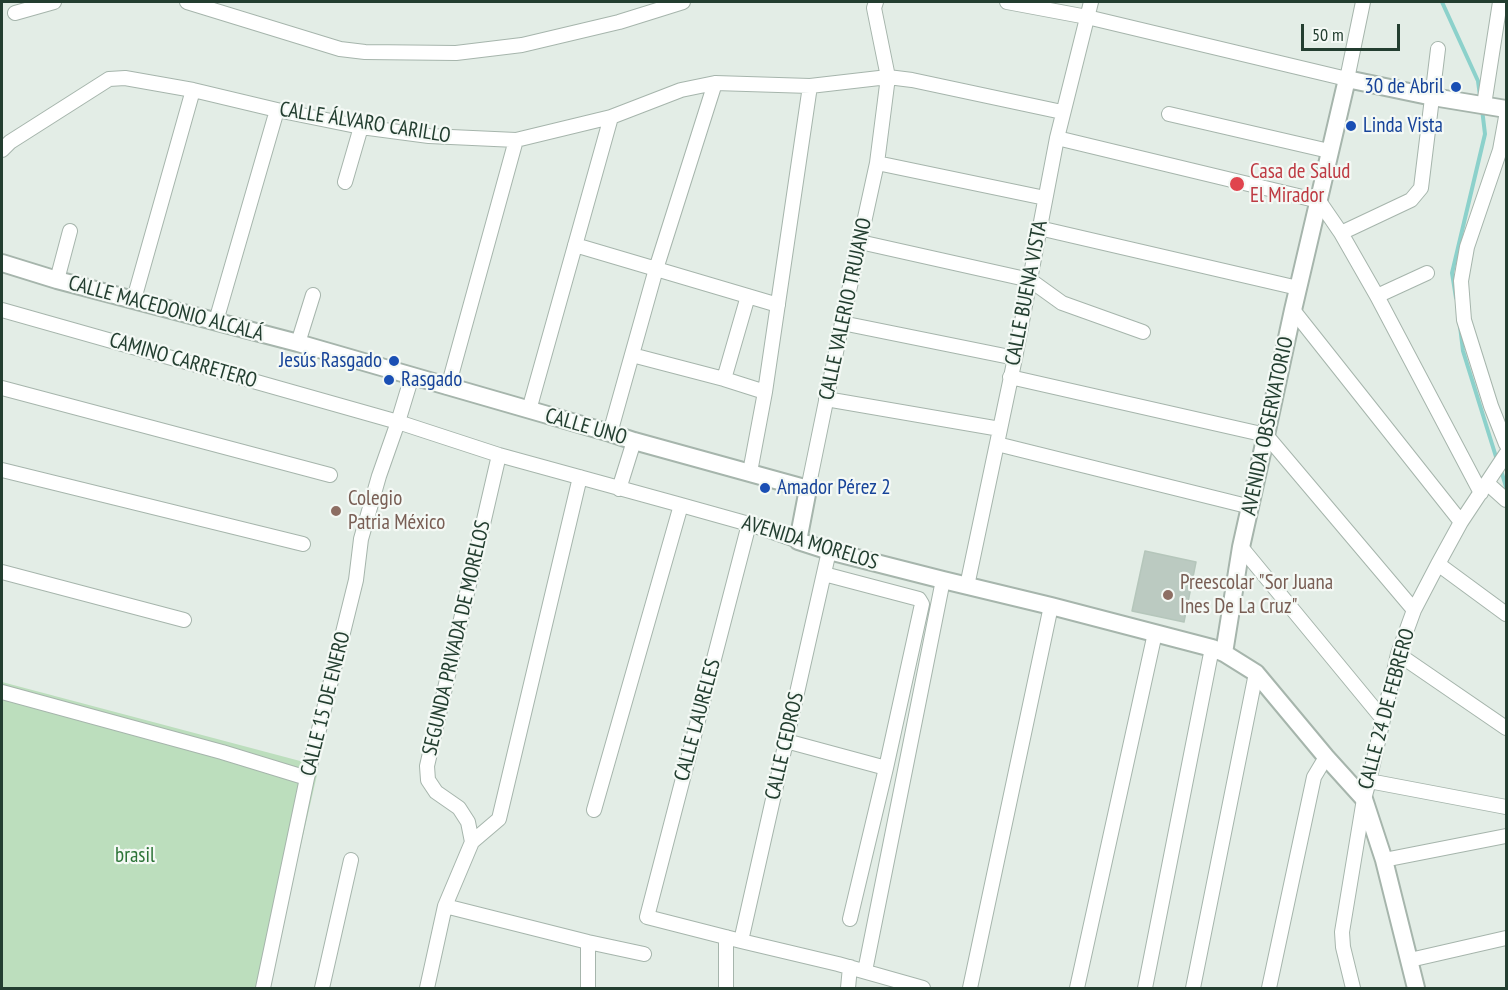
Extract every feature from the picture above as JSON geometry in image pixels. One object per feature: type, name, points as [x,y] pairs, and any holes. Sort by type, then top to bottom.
[{"type":"street","points":[[15,13],[54,2]]},
{"type":"street","points":[[187,2],[340,49],[365,52],[456,53],[522,45],[619,22],[683,2]]},
{"type":"street","name":"CALLE VALERIO TRUJANO","points":[[798,541],[877,163],[888,77],[874,8],[876,2]]},
{"type":"street","points":[[1007,2],[1086,17],[1347,79],[1432,97],[1506,109]]},
{"type":"street","name":"CALLE BUENA VISTA","points":[[967,586],[1015,358],[1062,112],[1091,2]]},
{"type":"street","points":[[1347,79],[1363,2]]},
{"type":"street","points":[[1484,105],[1500,2]]},
{"type":"street","points":[[1341,232],[1411,200],[1421,188],[1438,49]]},
{"type":"street","name":"CALLE ÁLVARO CARILLO","points":[[2,150],[10,142],[109,79],[125,78],[193,90],[361,127],[429,136],[516,140],[611,117],[681,90],[715,83],[810,86],[888,77],[1062,112]]},
{"type":"street","name":"AVENIDA OBSERVATORIO","points":[[1218,650],[1347,79]]},
{"type":"street","points":[[610,433],[656,270],[715,83]]},
{"type":"street","points":[[750,472],[765,392],[810,86]]},
{"type":"street","points":[[134,299],[193,90]]},
{"type":"street","points":[[216,321],[277,110]]},
{"type":"street","points":[[1169,114],[1329,151]]},
{"type":"street","points":[[530,410],[611,117]]},
{"type":"street","points":[[1506,117],[1500,150],[1467,247],[1461,281],[1464,320],[1491,406],[1506,444]]},
{"type":"street","points":[[345,183],[361,127]]},
{"type":"street","points":[[1057,138],[1319,201],[1341,232],[1484,488],[1506,500]]},
{"type":"street","points":[[448,387],[516,140]]},
{"type":"street","points":[[877,163],[1045,198]]},
{"type":"street","points":[[1039,228],[1298,288]]},
{"type":"street","points":[[57,280],[70,231]]},
{"type":"street","points":[[860,242],[1030,280],[1062,303],[1143,332]]},
{"type":"street","points":[[575,245],[778,305]]},
{"type":"street","name":"CALLE MACEDONIO ALCALÁ","points":[[2,263],[57,280],[365,362]]},
{"type":"street","points":[[1377,296],[1427,273]]},
{"type":"street","points":[[298,343],[313,295]]},
{"type":"street","points":[[724,379],[748,296]]},
{"type":"street","name":"CAMINO CARRETERO","points":[[2,310],[398,422]]},
{"type":"street","points":[[1293,310],[1461,522]]},
{"type":"street","points":[[842,322],[1015,358]]},
{"type":"street","points":[[632,355],[765,392]]},
{"type":"street","name":"CALLE UNO","points":[[365,362],[634,441],[808,489]]},
{"type":"street","name":"CALLE 15 DE ENERO","points":[[263,988],[307,778],[356,580],[361,539],[412,376]]},
{"type":"street","points":[[1010,378],[1266,435],[1414,610]]},
{"type":"street","points":[[2,388],[330,475]]},
{"type":"street","points":[[826,399],[1000,429]]},
{"type":"street","name":"AVENIDA MORELOS","points":[[398,422],[619,489],[749,524],[829,551],[1218,650],[1256,673],[1364,799]]},
{"type":"street","points":[[619,489],[634,441]]},
{"type":"street","points":[[997,444],[1251,507]]},
{"type":"street","name":"SEGUNDA PRIVADA DE MORELOS","points":[[472,842],[468,822],[459,808],[436,792],[428,780],[427,766],[499,454]]},
{"type":"street","name":"CALLE 24 DE FEBRERO","points":[[1353,988],[1343,947],[1342,932],[1364,799],[1398,654],[1414,610],[1438,564],[1461,522],[1506,454]]},
{"type":"street","points":[[2,470],[303,544]]},
{"type":"street","points":[[427,988],[445,906],[472,842],[499,819],[580,477]]},
{"type":"street","points":[[594,810],[681,505]]},
{"type":"street","name":"CALLE LAURELES","points":[[726,937],[647,917],[749,524]]},
{"type":"street","points":[[1241,547],[1382,718]]},
{"type":"street","name":"CALLE CEDROS","points":[[741,941],[829,551]]},
{"type":"street","points":[[1438,564],[1506,614]]},
{"type":"street","points":[[2,572],[184,620]]},
{"type":"street","points":[[824,574],[919,599],[922,604],[850,919]]},
{"type":"street","points":[[865,971],[943,580]]},
{"type":"street","points":[[969,988],[1052,606]]},
{"type":"street","points":[[1077,988],[1155,633]]},
{"type":"street","points":[[1145,988],[1218,650]]},
{"type":"street","points":[[1398,654],[1506,728]]},
{"type":"street","points":[[1193,988],[1256,673]]},
{"type":"street","points":[[2,692],[222,752],[307,778]]},
{"type":"street","points":[[786,741],[886,768]]},
{"type":"street","points":[[1269,988],[1314,777],[1326,757]]},
{"type":"street","points":[[1369,781],[1506,807]]},
{"type":"street","points":[[1364,799],[1384,860],[1416,988]]},
{"type":"street","points":[[1384,860],[1506,836]]},
{"type":"street","points":[[322,988],[351,860]]},
{"type":"street","points":[[445,906],[644,954]]},
{"type":"street","points":[[726,988],[726,937],[850,967],[924,988]]},
{"type":"street","points":[[1410,960],[1506,938]]},
{"type":"street","points":[[588,942],[588,988]]},
{"type":"street","points":[[848,988],[850,967]]},
{"type":"green space","name":"brasil","points":[[2,682],[319,766],[268,988],[2,988]]},
{"type":"building","name":"Preescolar \"Sor Juana Ines De La Cruz\"","points":[[1145,551],[1196,562],[1184,622],[1132,611]]},
{"type":"waterway","points":[[1442,2],[1478,81],[1480,96]]},
{"type":"waterway","points":[[1456,298],[1452,273],[1485,134],[1482,109]]},
{"type":"waterway","points":[[1460,326],[1463,351],[1497,460]]},
{"type":"waterway","points":[[1501,470],[1506,487]]},
{"type":"place","name":"30 de Abril","points":[[1456,87]]},
{"type":"place","name":"Linda Vista","points":[[1351,126]]},
{"type":"place","name":"Casa de Salud El Mirador","points":[[1237,184]]},
{"type":"place","name":"Jesús Rasgado","points":[[394,361]]},
{"type":"place","name":"Rasgado","points":[[389,380]]},
{"type":"place","name":"Amador Pérez 2","points":[[765,488]]},
{"type":"place","name":"Colegio Patria México","points":[[336,511]]},
{"type":"place","name":"Preescolar \"Sor Juana Ines De La Cruz\"","points":[[1168,595]]}]
